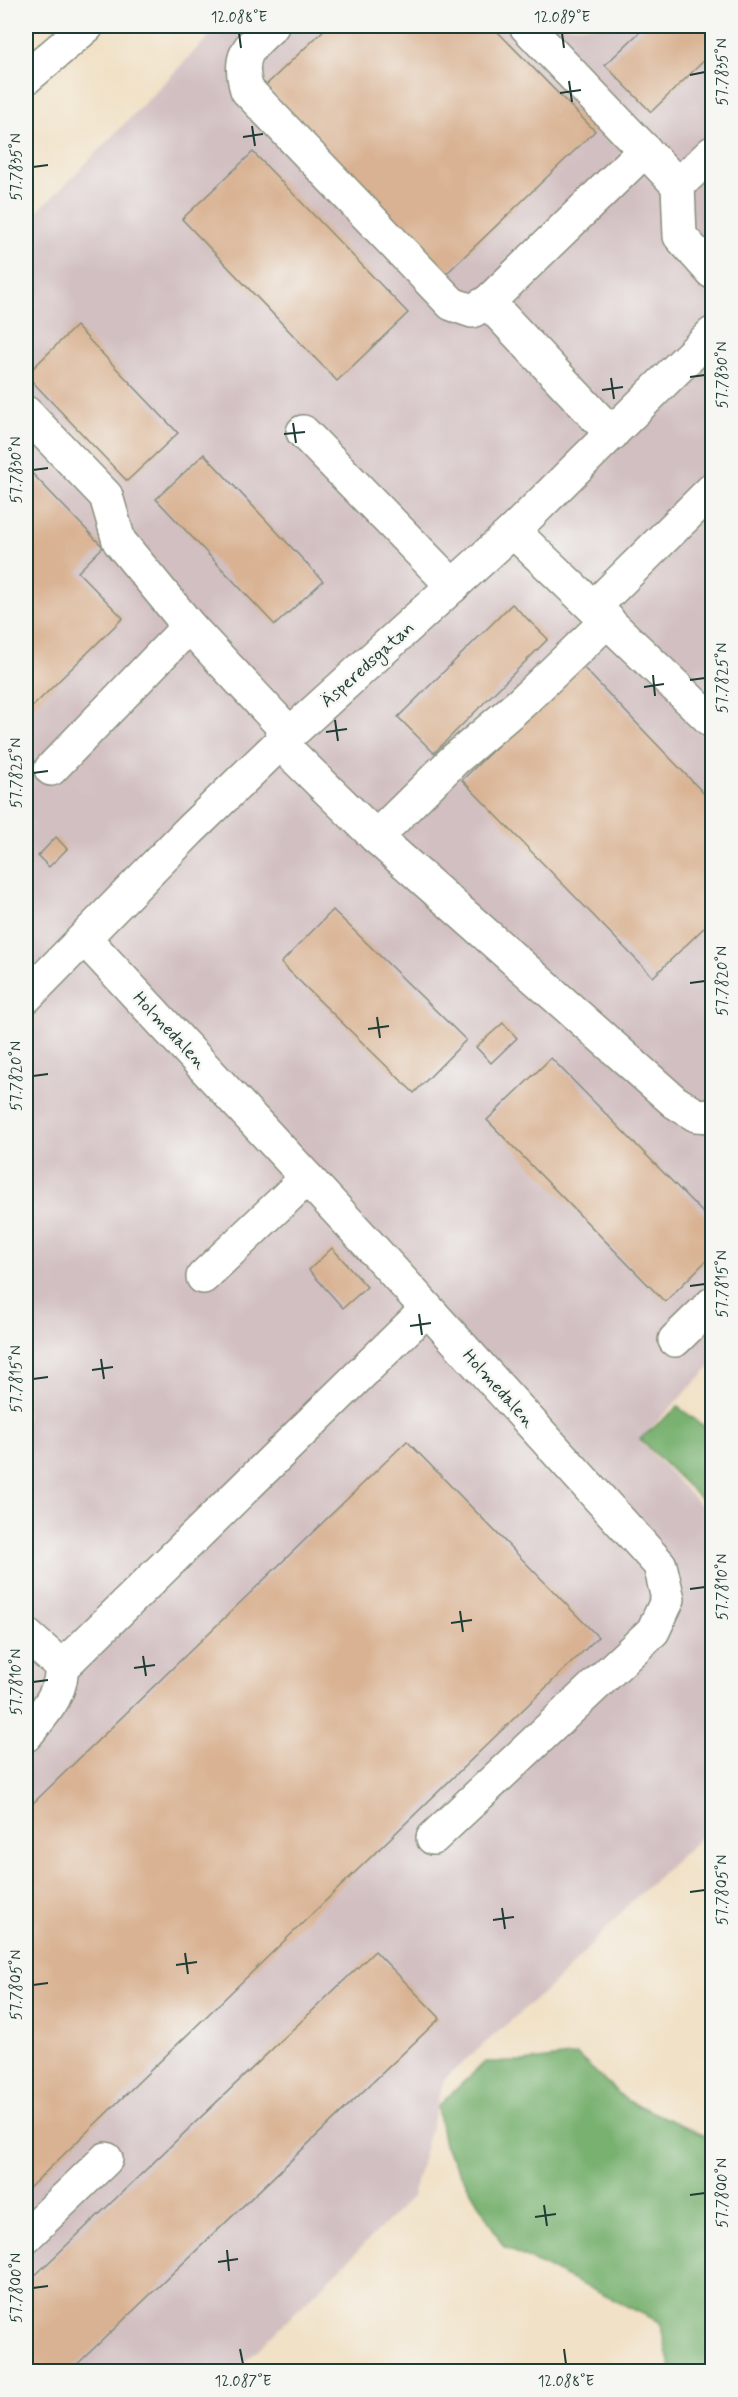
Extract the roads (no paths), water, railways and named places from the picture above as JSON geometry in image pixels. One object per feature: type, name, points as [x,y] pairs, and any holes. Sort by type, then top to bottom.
[{"type":"street","points":[[26,78],[87,26]]},
{"type":"street","points":[[272,26],[245,52],[243,76],[247,90],[452,304],[472,311],[488,302],[645,150]]},
{"type":"street","points":[[526,26],[678,185],[681,236],[712,272]]},
{"type":"street","points":[[678,185],[712,153]]},
{"type":"street","points":[[488,302],[612,434]]},
{"type":"street","name":"Äsperedsgatan","points":[[26,997],[190,830],[285,738],[513,531],[712,334]]},
{"type":"street","points":[[26,413],[106,496],[119,541],[189,626],[285,738],[376,837],[675,1102],[696,1115],[712,1116]]},
{"type":"street","points":[[303,432],[453,586]]},
{"type":"street","points":[[376,837],[454,760],[522,703],[712,490]]},
{"type":"street","points":[[513,531],[712,721]]},
{"type":"street","points":[[51,769],[189,626]]},
{"type":"street","name":"Holmedalen","points":[[85,939],[362,1237],[660,1564],[668,1599],[652,1631],[433,1838]]},
{"type":"street","points":[[203,1277],[307,1178]]},
{"type":"street","points":[[675,1340],[712,1304]]},
{"type":"street","points":[[26,1635],[57,1662],[68,1661],[427,1309]]},
{"type":"street","points":[[26,1735],[53,1702],[62,1672],[61,1662]]},
{"type":"street","points":[[26,2236],[106,2159]]}]
